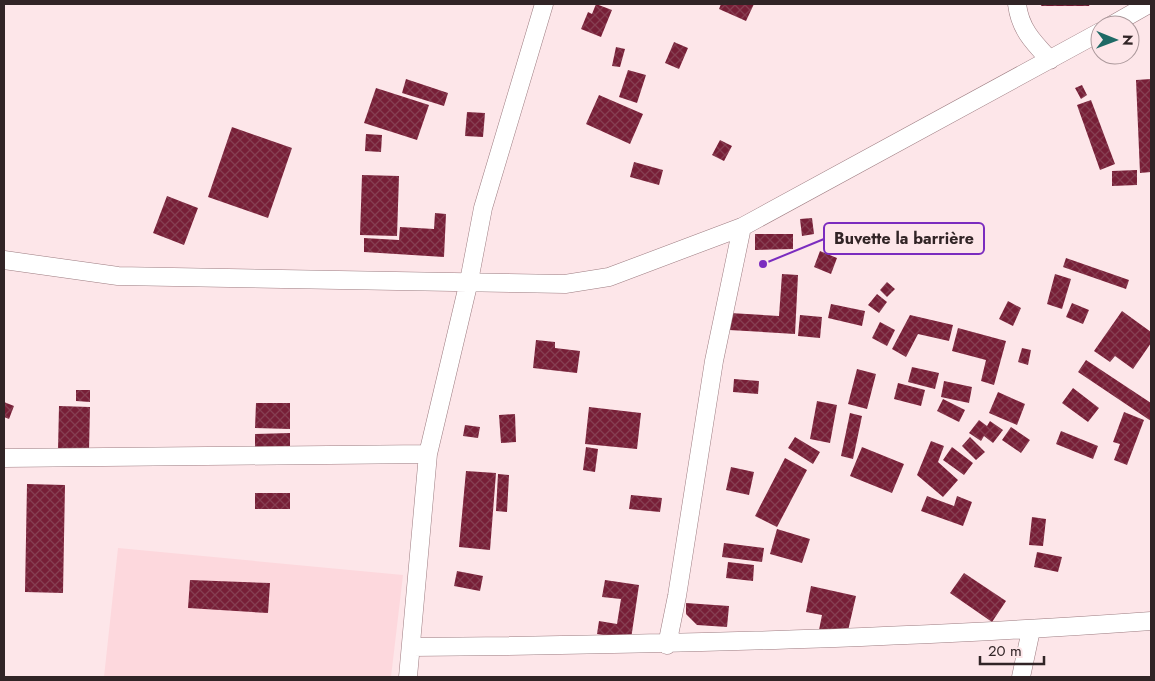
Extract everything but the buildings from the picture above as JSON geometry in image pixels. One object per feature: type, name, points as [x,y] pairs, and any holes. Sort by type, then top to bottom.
[{"type":"street","points":[[408,677],[428,454],[469,281],[483,208],[544,4]]},
{"type":"street","points":[[1017,4],[1018,15],[1026,35],[1050,60]]},
{"type":"street","points":[[1130,15],[1149,4]]},
{"type":"street","points":[[4,260],[118,276],[565,284],[609,276],[742,227],[1090,38]]},
{"type":"street","points":[[667,645],[677,596],[714,361],[742,227]]},
{"type":"street","points":[[5,462],[428,454]]},
{"type":"street","points":[[412,647],[667,645],[1031,630],[1151,621]]},
{"type":"street","points":[[1021,677],[1031,630]]},
{"type":"shaded area","points":[[118,548],[403,575],[391,677],[104,677]]},
{"type":"place","name":"Buvette la barrière","points":[[763,264]]}]
